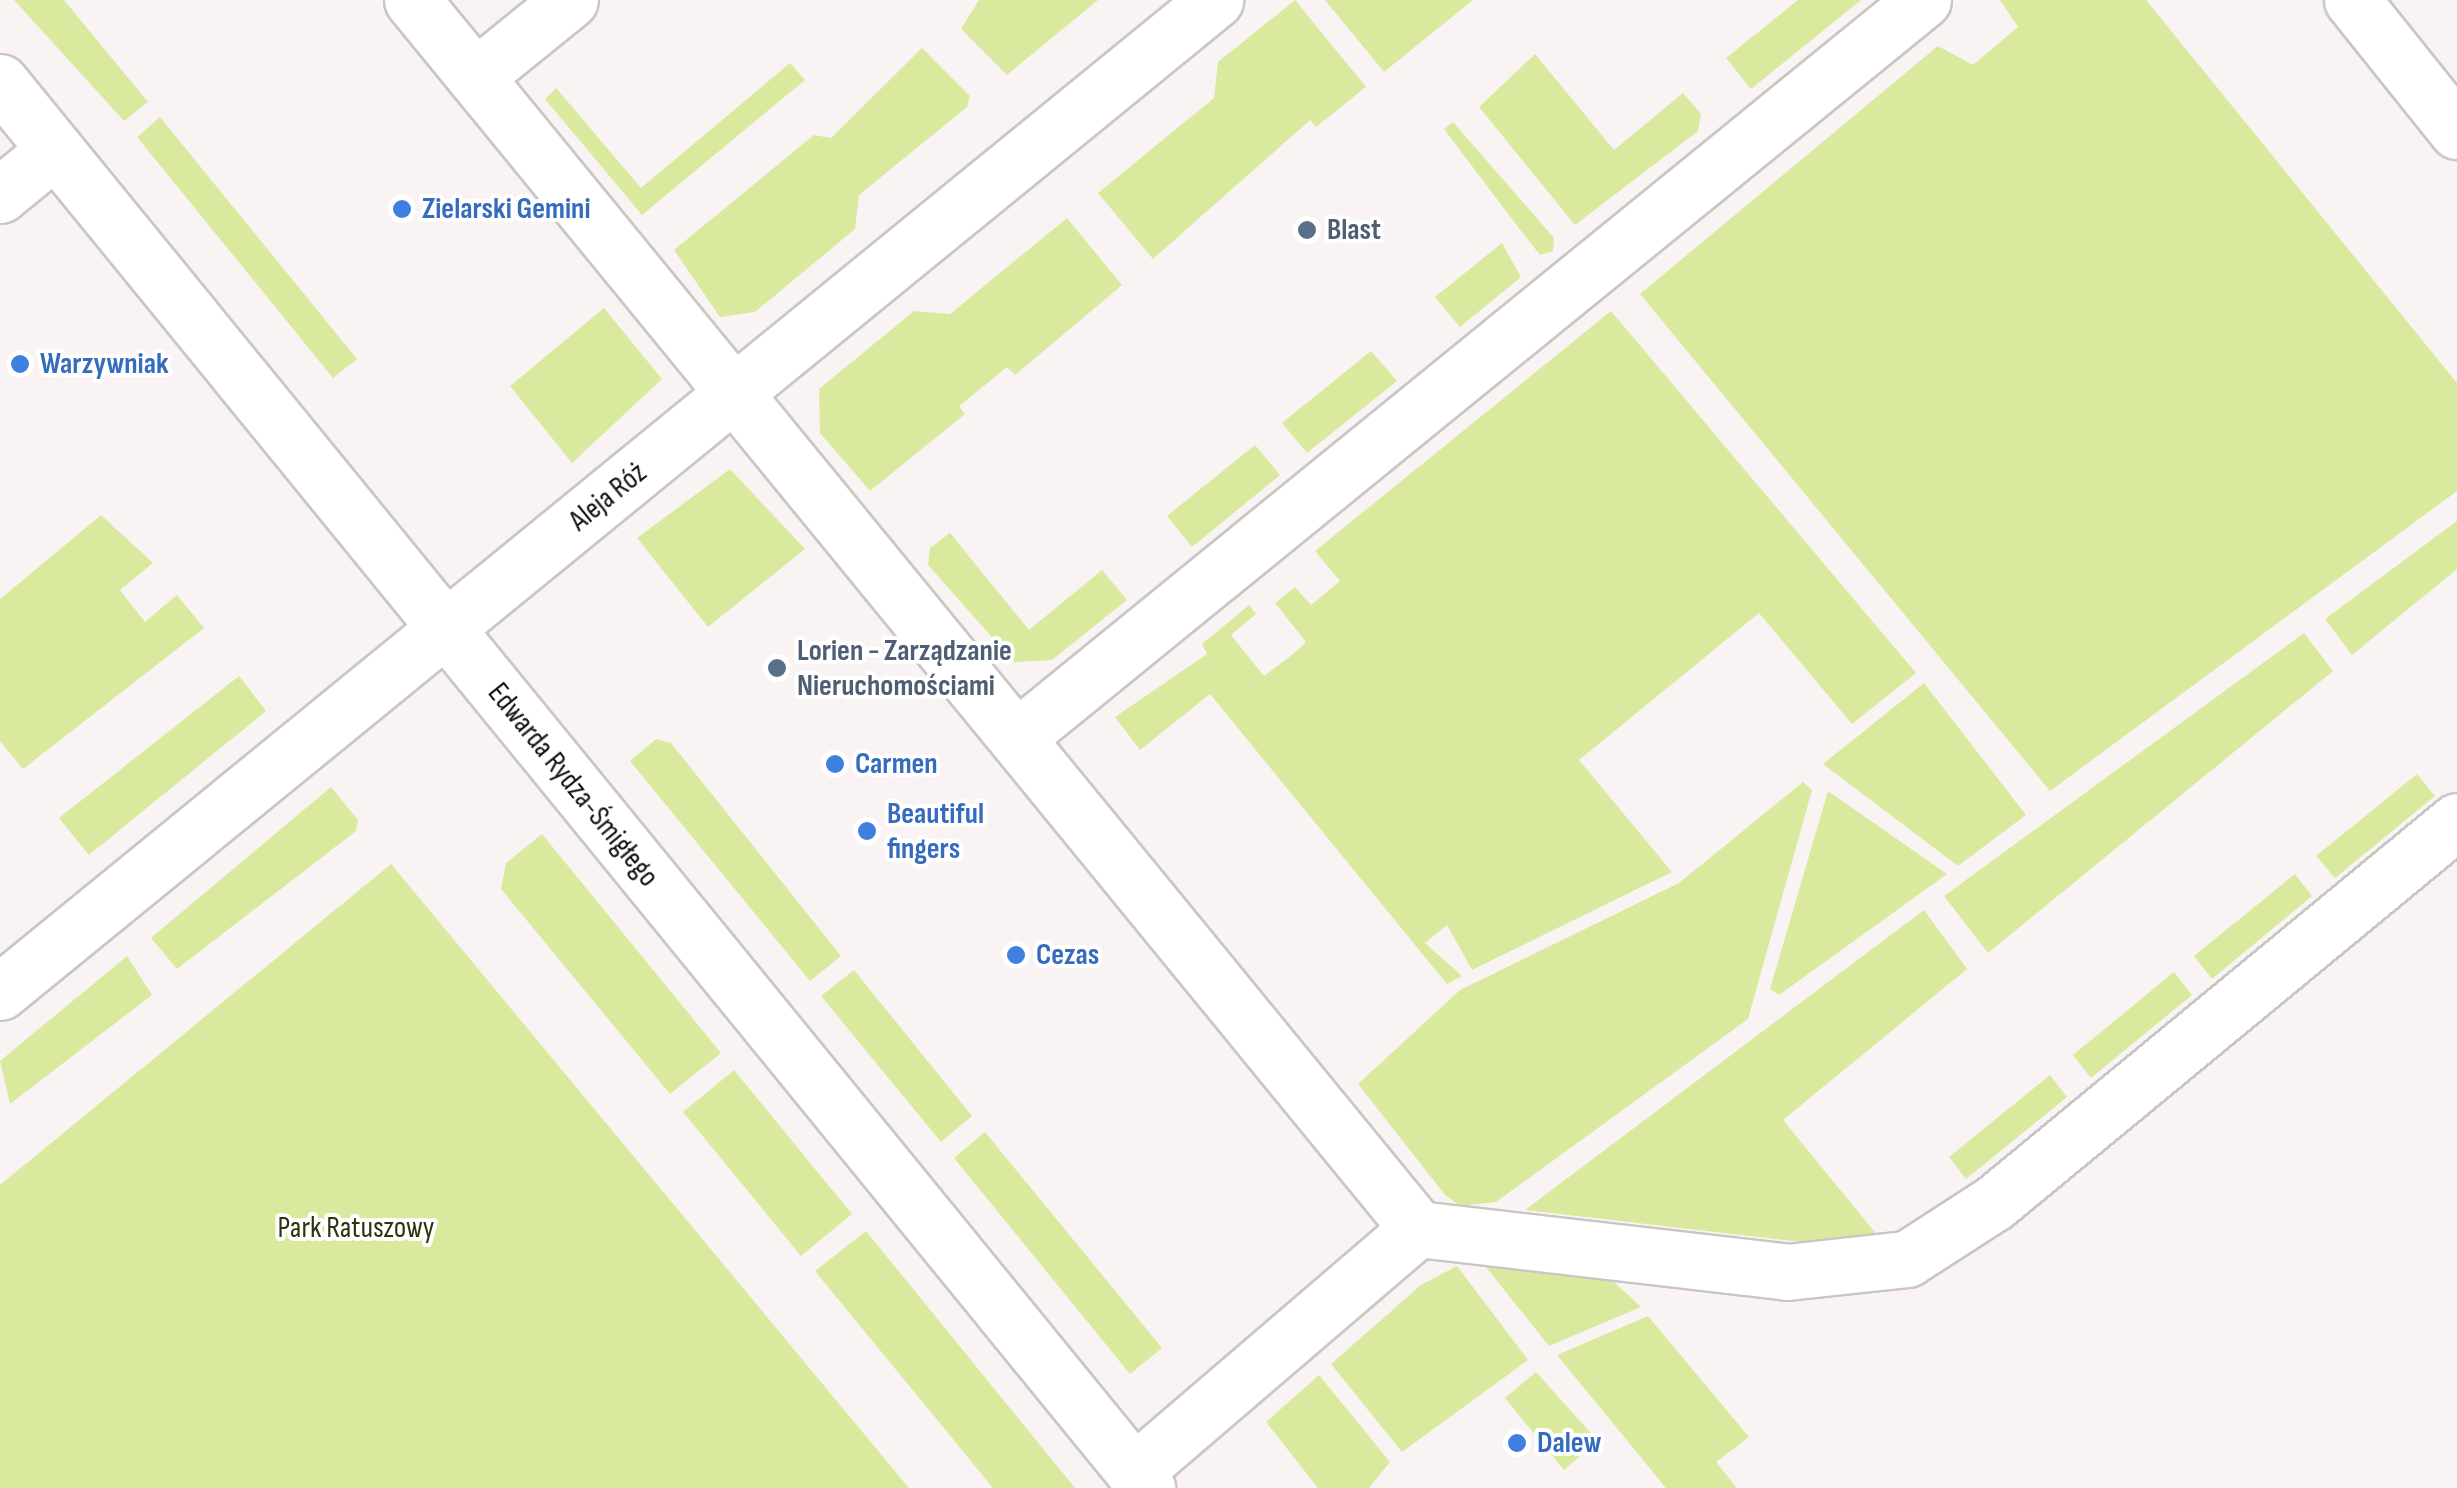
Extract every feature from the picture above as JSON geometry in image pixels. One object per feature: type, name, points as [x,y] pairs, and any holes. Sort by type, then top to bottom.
[{"type":"street","points":[[412,0],[734,394],[1021,734],[1418,1229],[1823,1274],[1907,1260],[1994,1203],[2457,821]]},
{"type":"street","points":[[475,77],[570,0]]},
{"type":"street","name":"Aleja Róż","points":[[0,992],[1215,0]]},
{"type":"street","points":[[1021,734],[1924,0]]},
{"type":"street","points":[[2352,0],[2457,131]]},
{"type":"street","name":"Edwarda Rydza-Śmigłego","points":[[0,82],[1141,1480]]},
{"type":"street","points":[[0,195],[55,150]]},
{"type":"street","points":[[1141,1480],[1418,1229]]},
{"type":"green space","points":[[14,0],[64,0],[148,102],[124,121]]},
{"type":"green space","points":[[979,0],[1098,0],[1007,75],[961,29]]},
{"type":"green space","points":[[1295,0],[1366,87],[1316,127],[1310,120],[1153,259],[1098,193],[1214,98],[1218,62]]},
{"type":"green space","points":[[1325,0],[1473,0],[1384,72]]},
{"type":"green space","points":[[1798,0],[1861,0],[1751,89],[1726,58]]},
{"type":"green space","points":[[2000,0],[2146,0],[2457,383],[2457,491],[2050,791],[1640,294],[1938,46],[1973,65],[2018,27]]},
{"type":"green space","points":[[922,48],[970,96],[967,107],[859,195],[855,229],[755,312],[720,317],[674,250],[814,135],[831,138]]},
{"type":"green space","points":[[1535,54],[1614,150],[1683,93],[1701,114],[1698,131],[1575,225],[1479,107]]},
{"type":"green space","points":[[790,63],[805,80],[642,215],[545,99],[556,88],[641,188]]},
{"type":"green space","points":[[160,117],[357,359],[333,378],[137,137]]},
{"type":"green space","points":[[1453,122],[1554,238],[1553,251],[1540,255],[1521,231],[1444,129]]},
{"type":"green space","points":[[1067,218],[1122,285],[1015,375],[1007,367],[959,406],[965,414],[870,491],[820,433],[819,389],[914,311],[950,314]]},
{"type":"green space","points":[[1502,243],[1521,277],[1460,327],[1435,297]]},
{"type":"green space","points":[[604,308],[662,379],[572,463],[510,386]]},
{"type":"green space","points":[[1611,311],[1916,673],[1852,724],[1759,613],[1579,760],[1672,872],[1472,970],[1447,925],[1425,943],[1462,976],[1447,984],[1210,694],[1140,750],[1115,717],[1207,654],[1202,644],[1249,605],[1256,614],[1231,635],[1264,676],[1292,655],[1306,642],[1275,603],[1295,587],[1311,605],[1340,581],[1315,551]]},
{"type":"green space","points":[[1371,351],[1397,381],[1307,453],[1282,423]]},
{"type":"green space","points":[[1255,445],[1280,475],[1192,547],[1167,516]]},
{"type":"green space","points":[[730,469],[805,549],[708,627],[637,538]]},
{"type":"green space","points":[[101,515],[153,563],[120,590],[145,622],[177,595],[204,628],[23,769],[0,741],[0,599]]},
{"type":"green space","points":[[2457,521],[2457,569],[2352,655],[2325,619]]},
{"type":"green space","points":[[950,533],[1029,630],[1102,570],[1127,600],[1052,660],[1014,662],[928,565],[930,548]]},
{"type":"green space","points":[[2304,633],[2333,671],[1988,953],[1944,896]]},
{"type":"green space","points":[[239,676],[266,711],[89,855],[59,818]]},
{"type":"green space","points":[[1924,683],[2026,815],[1958,866],[1823,764]]},
{"type":"green space","points":[[656,739],[671,743],[841,956],[810,981],[630,761]]},
{"type":"green space","points":[[2417,774],[2435,796],[2335,878],[2316,856]]},
{"type":"green space","points":[[1803,782],[1812,790],[1748,1019],[1496,1202],[1460,1206],[1445,1195],[1358,1084],[1460,990],[1679,883]]},
{"type":"green space","points":[[331,787],[358,820],[356,831],[177,969],[151,938]]},
{"type":"green space","points":[[1828,791],[1947,874],[1779,995],[1770,989]]},
{"type":"green space","points":[[542,834],[721,1053],[670,1094],[501,889],[506,863]]},
{"type":"green space","name":"Park Ratuszowy","points":[[391,864],[909,1488],[0,1488],[0,1185]]},
{"type":"green space","points":[[2295,874],[2312,896],[2212,979],[2194,956]]},
{"type":"green space","points":[[1924,910],[1967,969],[1783,1120],[1878,1236],[1819,1244],[1525,1210]]},
{"type":"green space","points":[[127,956],[152,995],[10,1104],[0,1061]]},
{"type":"green space","points":[[854,970],[972,1116],[941,1142],[821,996]]},
{"type":"green space","points":[[2174,972],[2192,995],[2091,1078],[2073,1055]]},
{"type":"green space","points":[[734,1070],[852,1214],[801,1256],[683,1112]]},
{"type":"green space","points":[[2050,1075],[2067,1097],[1966,1179],[1949,1157]]},
{"type":"green space","points":[[985,1132],[1162,1348],[1130,1374],[954,1158]]},
{"type":"green space","points":[[866,1231],[1075,1488],[993,1488],[815,1271]]},
{"type":"green space","points":[[1473,1251],[1597,1266],[1641,1307],[1549,1346]]},
{"type":"green space","points":[[1457,1266],[1528,1360],[1402,1452],[1331,1364],[1421,1285]]},
{"type":"green space","points":[[1648,1316],[1749,1437],[1716,1462],[1737,1488],[1666,1488],[1557,1355]]},
{"type":"green space","points":[[1536,1372],[1598,1441],[1564,1470],[1505,1398]]},
{"type":"green space","points":[[1319,1375],[1390,1462],[1369,1488],[1318,1488],[1266,1422]]},
{"type":"place","name":"Zielarski Gemini","points":[[402,209]]},
{"type":"place","name":"Blast","points":[[1307,230]]},
{"type":"place","name":"Warzywniak","points":[[20,364]]},
{"type":"place","name":"Lorien - Zarządzanie Nieruchomościami","points":[[777,668]]},
{"type":"place","name":"Carmen","points":[[835,764]]},
{"type":"place","name":"Beautiful fingers","points":[[867,831]]},
{"type":"place","name":"Cezas","points":[[1016,955]]},
{"type":"place","name":"Dalew","points":[[1517,1443]]}]
